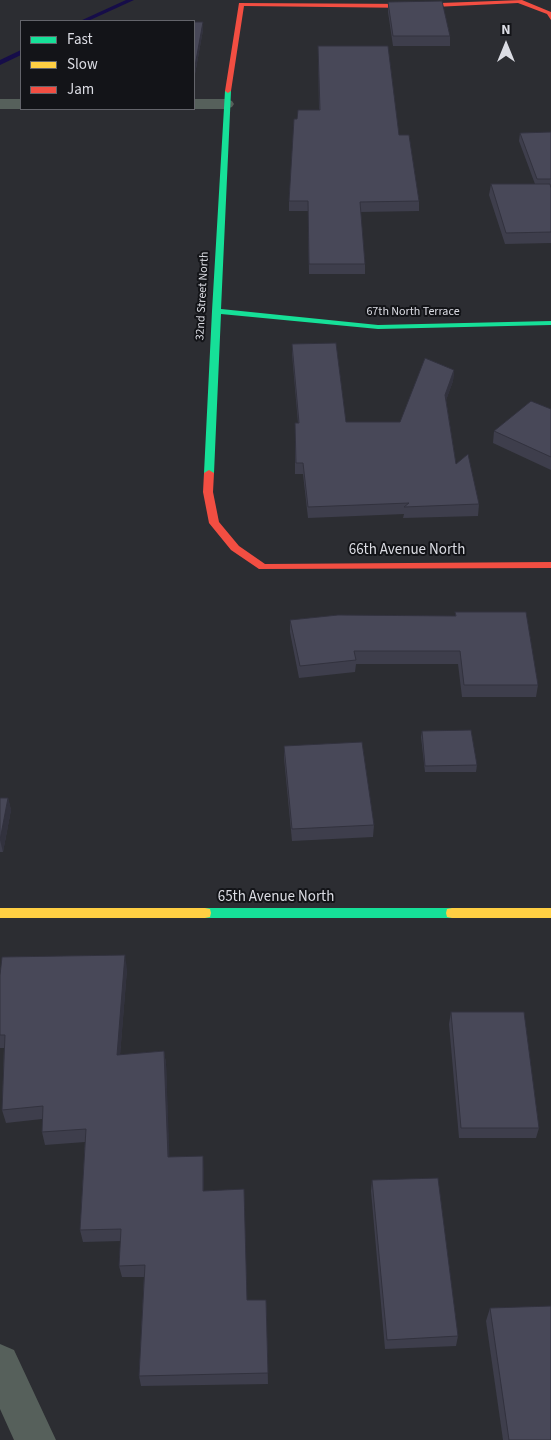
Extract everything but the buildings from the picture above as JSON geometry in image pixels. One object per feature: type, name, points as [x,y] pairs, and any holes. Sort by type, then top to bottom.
[{"type":"street","name":"32nd Street North","points":[[263,567],[235,548],[214,523],[208,492],[226,104],[241,4],[413,6],[519,1],[549,13],[551,18]]},
{"type":"street","points":[[0,104],[20,104]]},
{"type":"street","points":[[195,104],[226,104]]},
{"type":"street","name":"67th North Terrace","points":[[216,311],[378,327],[551,323]]},
{"type":"street","name":"66th Avenue North","points":[[263,567],[551,566]]},
{"type":"street","name":"65th Avenue North","points":[[0,913],[551,913]]},
{"type":"street","points":[[0,1364],[35,1440]]},
{"type":"waterway","points":[[85,20],[131,0]]},
{"type":"waterway","points":[[0,63],[20,53]]},
{"type":"traffic: fast","points":[[209,473],[228,91]]},
{"type":"traffic: fast","points":[[216,311],[378,327],[551,323]]},
{"type":"traffic: fast","points":[[205,913],[452,913]]},
{"type":"traffic: slow","points":[[0,913],[205,913]]},
{"type":"traffic: slow","points":[[452,913],[551,913]]},
{"type":"traffic: jam","points":[[228,91],[241,4],[413,6],[519,1],[549,13],[551,18]]},
{"type":"traffic: jam","points":[[209,473],[208,492],[214,523],[235,548],[263,567],[551,565]]}]
